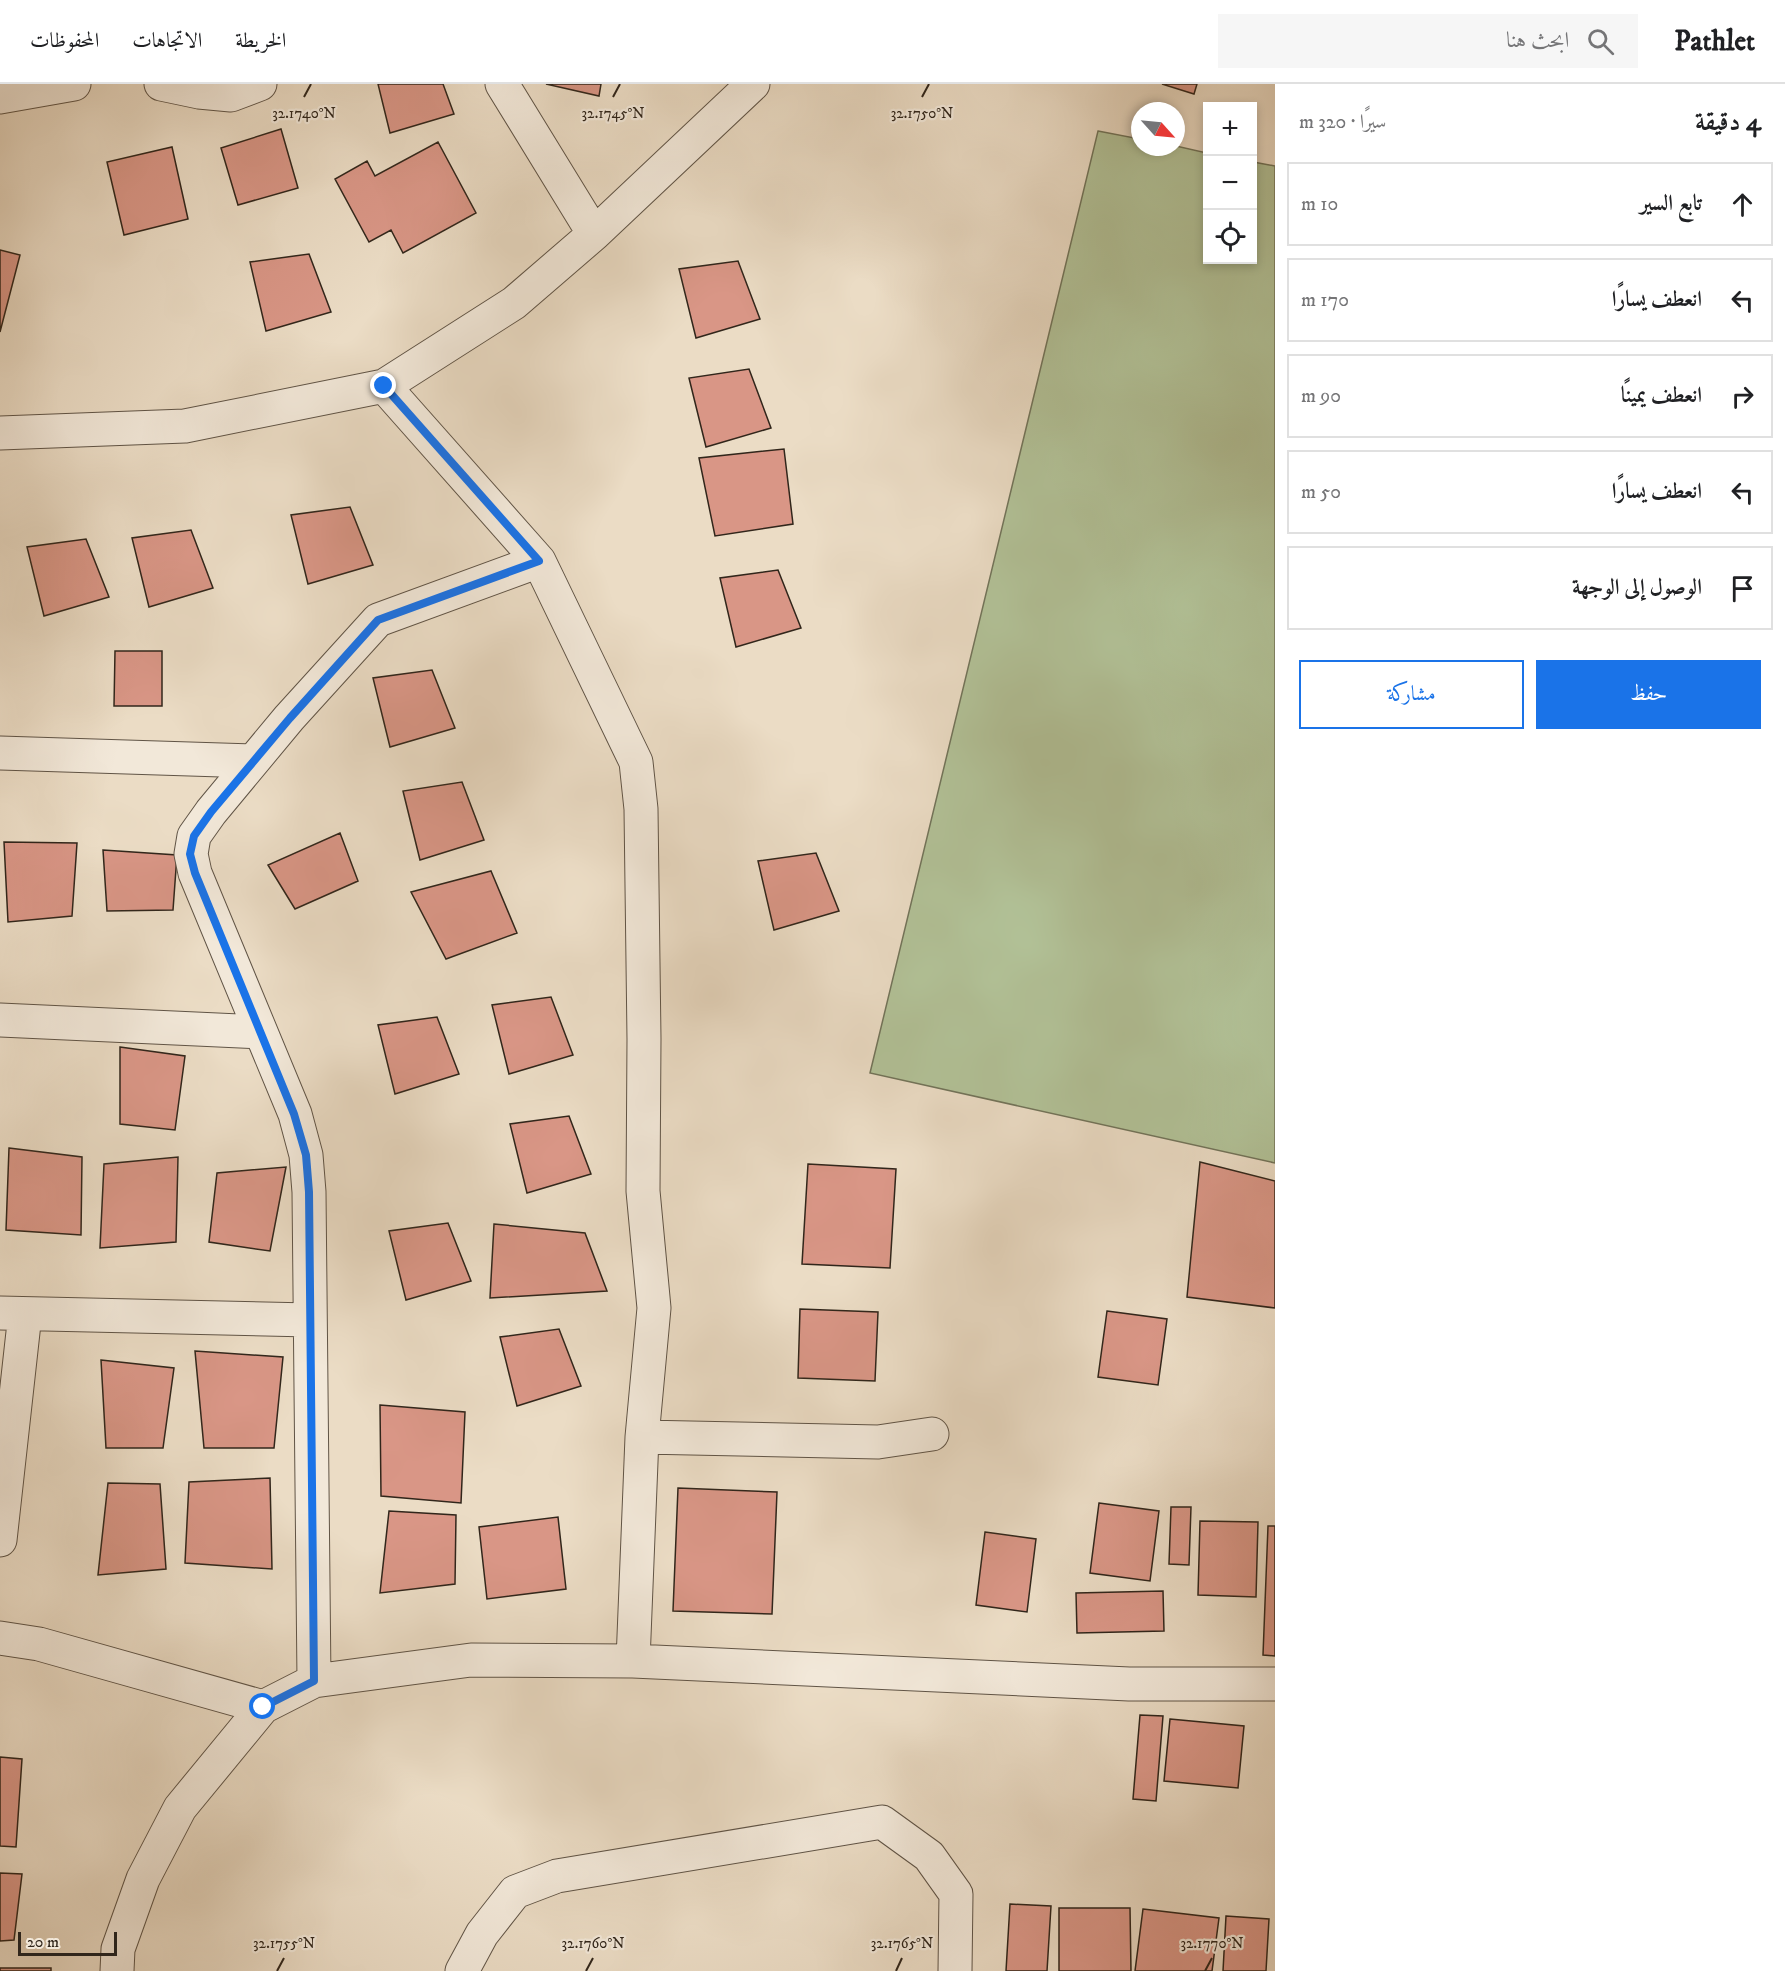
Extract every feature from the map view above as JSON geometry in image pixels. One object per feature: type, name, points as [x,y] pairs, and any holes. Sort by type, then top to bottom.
[{"type":"street","points":[[0,97],[74,84]]},
{"type":"street","points":[[161,84],[199,92],[231,95],[260,84]]},
{"type":"street","points":[[502,84],[594,234]]},
{"type":"street","points":[[0,433],[185,426],[384,386],[514,303],[594,234],[753,84]]},
{"type":"street","points":[[384,386],[539,561],[636,762],[641,820],[643,1191],[654,1308],[642,1437],[633,1661]]},
{"type":"street","points":[[314,1681],[306,1155],[294,1114],[195,873],[190,854],[194,836],[253,761],[378,620],[539,561]]},
{"type":"street","points":[[0,753],[253,761]]},
{"type":"street","points":[[0,1020],[261,1032]]},
{"type":"street","points":[[0,1540],[12,1314],[310,1320]]},
{"type":"street","points":[[642,1437],[878,1442],[932,1434]]},
{"type":"street","points":[[0,1638],[39,1644],[263,1707]]},
{"type":"street","points":[[117,1971],[118,1949],[143,1879],[180,1808],[263,1707],[314,1681],[471,1660],[633,1661],[1129,1684],[1275,1684]]},
{"type":"street","points":[[462,1971],[482,1934],[515,1892],[557,1876],[882,1822],[929,1856],[956,1894],[955,1971]]},
{"type":"green space","points":[[1098,131],[1131,137],[1131,156],[1185,156],[1185,148],[1203,152],[1203,264],[1257,264],[1257,163],[1275,166],[1275,1163],[870,1073]]},
{"type":"building","points":[[378,84],[443,84],[454,114],[390,133]]},
{"type":"building","points":[[546,84],[601,84],[599,96]]},
{"type":"building","points":[[1162,84],[1197,84],[1194,94]]},
{"type":"building","points":[[281,129],[298,188],[238,205],[221,148]]},
{"type":"building","points":[[438,142],[476,213],[403,253],[391,230],[369,242],[335,179],[367,161],[375,176]]},
{"type":"building","points":[[172,147],[188,219],[124,235],[107,162]]},
{"type":"building","points":[[0,250],[20,255],[0,332]]},
{"type":"building","points":[[309,254],[331,312],[266,331],[250,262]]},
{"type":"building","points":[[738,261],[760,319],[696,338],[679,269]]},
{"type":"building","points":[[749,369],[771,428],[706,447],[689,378]]},
{"type":"building","points":[[784,449],[793,524],[715,536],[699,458]]},
{"type":"building","points":[[350,507],[373,565],[308,584],[291,515]]},
{"type":"building","points":[[191,530],[213,588],[149,607],[132,538]]},
{"type":"building","points":[[86,539],[109,597],[44,616],[27,547]]},
{"type":"building","points":[[778,570],[801,628],[736,647],[720,578]]},
{"type":"building","points":[[115,651],[162,651],[162,706],[114,706]]},
{"type":"building","points":[[432,670],[455,728],[390,747],[373,678]]},
{"type":"building","points":[[462,782],[484,840],[420,860],[403,791]]},
{"type":"building","points":[[340,833],[358,881],[295,909],[268,865]]},
{"type":"building","points":[[4,842],[77,843],[72,916],[8,922]]},
{"type":"building","points":[[103,850],[177,855],[173,910],[107,911]]},
{"type":"building","points":[[816,853],[839,911],[774,930],[758,861]]},
{"type":"building","points":[[491,871],[517,933],[446,959],[411,892]]},
{"type":"building","points":[[551,997],[573,1055],[509,1074],[492,1005]]},
{"type":"building","points":[[437,1017],[459,1074],[395,1094],[378,1025]]},
{"type":"building","points":[[120,1047],[185,1056],[175,1130],[120,1124]]},
{"type":"building","points":[[569,1116],[591,1174],[527,1193],[510,1124]]},
{"type":"building","points":[[9,1148],[82,1157],[81,1235],[6,1230]]},
{"type":"building","points":[[178,1157],[176,1242],[100,1248],[104,1164]]},
{"type":"building","points":[[1200,1162],[1275,1181],[1275,1308],[1187,1297]]},
{"type":"building","points":[[808,1164],[896,1169],[890,1268],[802,1264]]},
{"type":"building","points":[[286,1167],[270,1251],[209,1242],[217,1173]]},
{"type":"building","points":[[448,1223],[471,1281],[406,1300],[389,1231]]},
{"type":"building","points":[[494,1224],[585,1233],[607,1291],[490,1298]]},
{"type":"building","points":[[800,1309],[878,1312],[875,1381],[798,1378]]},
{"type":"building","points":[[1107,1311],[1167,1319],[1158,1385],[1098,1377]]},
{"type":"building","points":[[559,1329],[581,1386],[517,1406],[500,1337]]},
{"type":"building","points":[[195,1351],[283,1357],[274,1448],[204,1448]]},
{"type":"building","points":[[101,1360],[174,1368],[163,1448],[106,1448]]},
{"type":"building","points":[[380,1405],[465,1412],[461,1503],[381,1496]]},
{"type":"building","points":[[270,1478],[272,1569],[185,1563],[189,1482]]},
{"type":"building","points":[[108,1483],[160,1484],[166,1569],[98,1575]]},
{"type":"building","points":[[678,1488],[777,1492],[772,1614],[673,1611]]},
{"type":"building","points":[[1099,1503],[1159,1511],[1150,1581],[1090,1573]]},
{"type":"building","points":[[1171,1507],[1191,1507],[1189,1565],[1169,1564]]},
{"type":"building","points":[[389,1511],[456,1515],[455,1584],[380,1593]]},
{"type":"building","points":[[558,1517],[566,1589],[487,1599],[479,1527]]},
{"type":"building","points":[[1200,1521],[1258,1522],[1256,1597],[1198,1595]]},
{"type":"building","points":[[1268,1526],[1275,1526],[1275,1656],[1263,1655]]},
{"type":"building","points":[[985,1532],[1036,1539],[1027,1612],[976,1605]]},
{"type":"building","points":[[1163,1591],[1164,1631],[1077,1633],[1076,1593]]},
{"type":"building","points":[[1140,1715],[1163,1716],[1156,1801],[1133,1799]]},
{"type":"building","points":[[1170,1719],[1244,1726],[1238,1788],[1164,1781]]},
{"type":"building","points":[[0,1757],[22,1759],[16,1847],[0,1846]]},
{"type":"building","points":[[0,1873],[22,1874],[14,1940],[0,1941]]},
{"type":"building","points":[[1010,1904],[1051,1906],[1047,1971],[1006,1971]]},
{"type":"building","points":[[1059,1908],[1130,1908],[1131,1971],[1059,1971]]},
{"type":"building","points":[[1143,1909],[1219,1918],[1212,1971],[1135,1971]]},
{"type":"building","points":[[1226,1916],[1269,1919],[1266,1971],[1223,1971]]},
{"type":"building","points":[[0,1968],[51,1968],[51,1971],[0,1971]]},
{"type":"route","points":[[263,1707],[314,1681],[309,1192],[306,1155],[294,1114],[195,873],[190,854],[194,836],[253,761],[378,620],[539,561],[384,386]]}]
